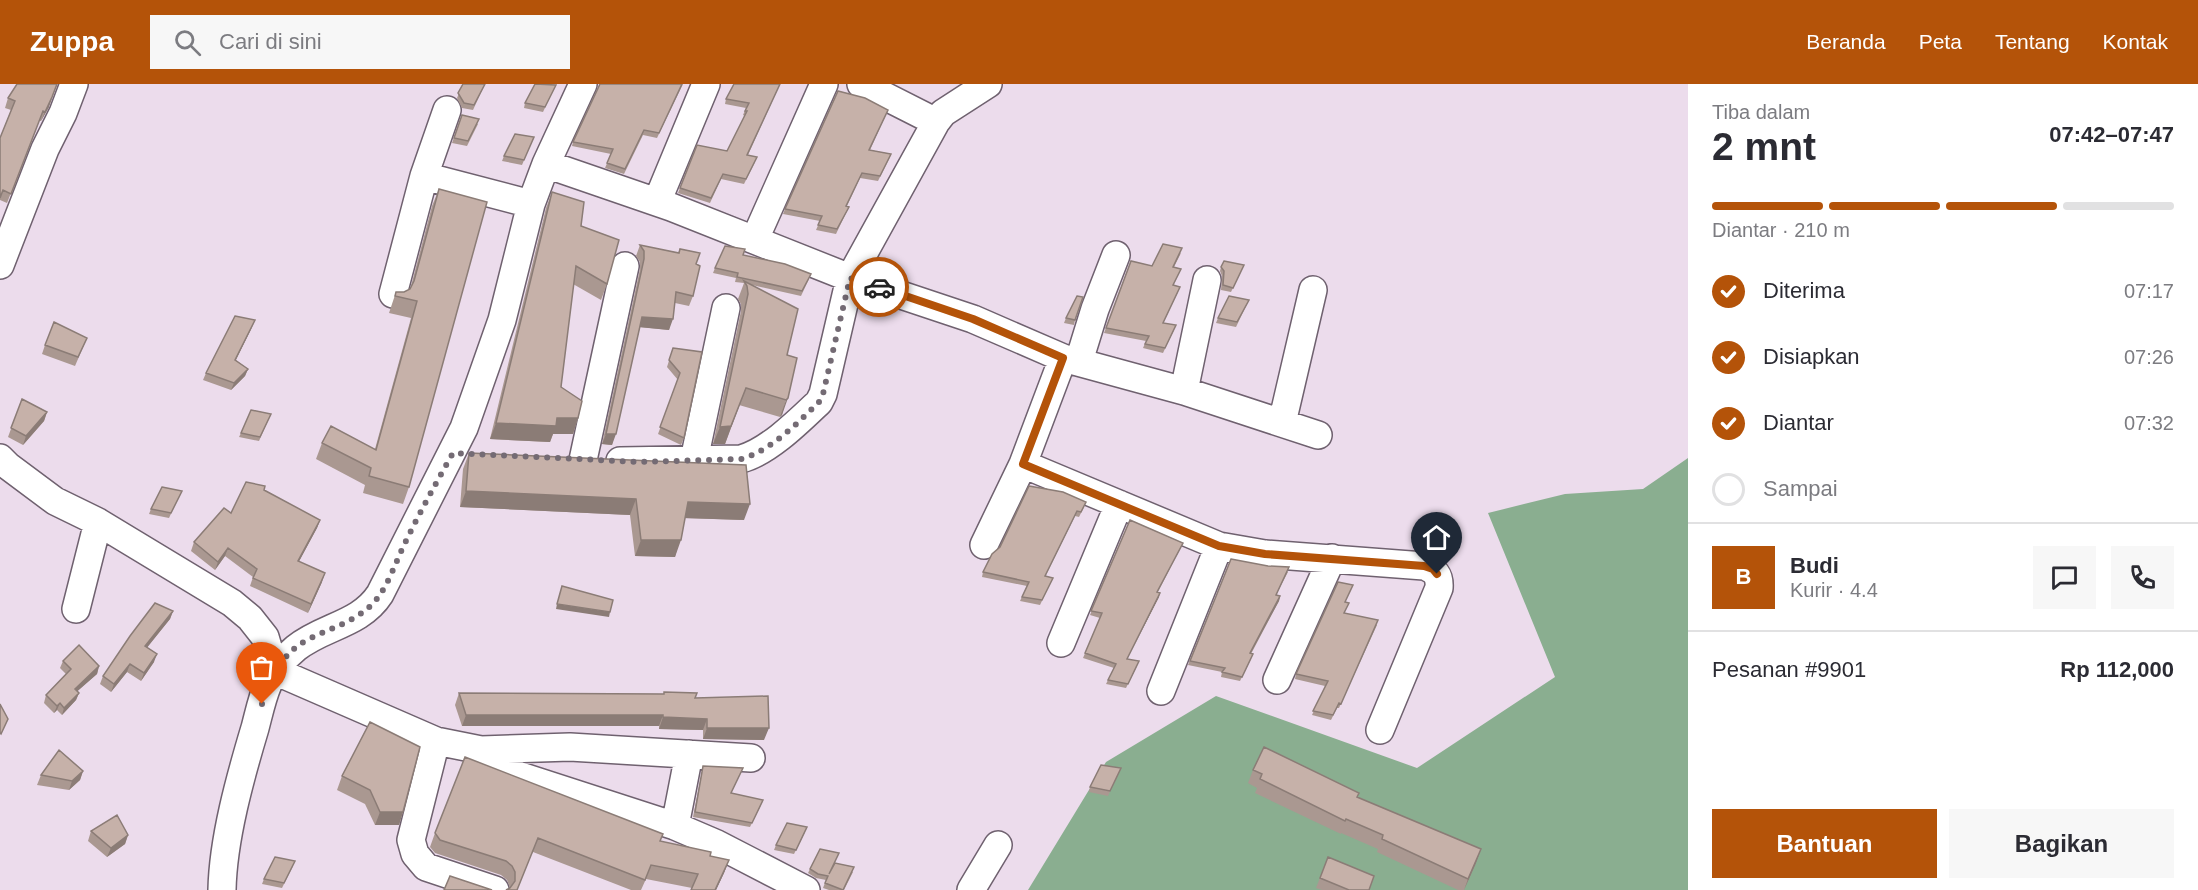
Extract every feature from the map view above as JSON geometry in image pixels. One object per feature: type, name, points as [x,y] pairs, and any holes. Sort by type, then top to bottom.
[{"type":"street","points":[[0,265],[45,149],[74,84]]},
{"type":"street","points":[[222,890],[225,851],[247,753],[268,684],[275,671],[284,659],[307,640],[355,619],[377,598],[418,517],[464,454],[464,428],[502,320],[531,204],[546,164],[583,84]]},
{"type":"street","points":[[657,202],[706,84]]},
{"type":"street","points":[[755,239],[824,84]]},
{"type":"street","points":[[861,84],[936,122]]},
{"type":"street","points":[[626,266],[572,460],[741,459],[757,454],[819,402],[823,394],[850,278],[936,122],[943,114],[988,84]]},
{"type":"street","points":[[393,294],[424,176],[447,110]]},
{"type":"street","points":[[546,164],[657,202],[850,278],[973,319],[1071,360],[1184,391],[1318,435]]},
{"type":"street","points":[[424,176],[531,204]]},
{"type":"street","points":[[984,545],[1095,309],[1116,255]]},
{"type":"street","points":[[1184,391],[1207,280]]},
{"type":"street","points":[[1282,423],[1314,290]]},
{"type":"street","points":[[694,460],[726,308]]},
{"type":"street","points":[[0,458],[55,501],[98,522],[232,603],[250,618],[265,637],[275,671]]},
{"type":"street","points":[[1023,464],[1219,546],[1256,553],[1424,566],[1433,569],[1440,582],[1439,588],[1380,730]]},
{"type":"street","points":[[1062,643],[1119,504]]},
{"type":"street","points":[[76,609],[98,522]]},
{"type":"street","points":[[1161,691],[1219,546]]},
{"type":"street","points":[[1277,680],[1332,558]]},
{"type":"street","points":[[275,671],[436,741],[481,750],[570,747],[751,758]]},
{"type":"street","points":[[436,741],[411,840],[415,854],[426,867],[495,890]]},
{"type":"street","points":[[481,750],[508,772],[675,826],[717,844],[762,879],[807,890]]},
{"type":"street","points":[[675,826],[689,754]]},
{"type":"street","points":[[971,890],[998,844]]},
{"type":"green space","points":[[1688,458],[1688,890],[1028,890],[1106,762],[1216,696],[1417,768],[1555,677],[1488,513],[1565,494],[1643,489]]},
{"type":"building","points":[[17,84],[57,84],[45,112],[43,111],[11,194],[3,190],[0,198],[0,138],[15,101],[8,98]]},
{"type":"building","points":[[463,84],[485,84],[474,105],[464,103],[458,93]]},
{"type":"building","points":[[535,84],[556,85],[545,107],[525,103]]},
{"type":"building","points":[[600,84],[682,84],[659,133],[644,130],[625,169],[607,163],[613,149],[573,142]]},
{"type":"building","points":[[734,84],[780,84],[747,155],[757,157],[746,179],[723,174],[711,198],[680,188],[697,145],[727,151],[749,103],[726,99]]},
{"type":"building","points":[[838,91],[865,98],[888,110],[869,150],[891,154],[880,176],[862,173],[846,206],[849,207],[837,229],[818,225],[822,216],[785,209]]},
{"type":"building","points":[[462,115],[479,119],[468,141],[454,138]]},
{"type":"building","points":[[515,134],[534,137],[524,160],[504,156]]},
{"type":"building","points":[[439,189],[487,202],[409,487],[369,476],[371,468],[322,443],[331,426],[376,450],[417,301],[395,296],[396,292],[410,289],[414,281]]},
{"type":"building","points":[[552,192],[584,202],[581,226],[619,240],[607,284],[576,266],[561,387],[582,401],[578,418],[557,418],[556,426],[496,423]]},
{"type":"building","points":[[1163,244],[1182,248],[1173,267],[1181,269],[1173,285],[1180,287],[1163,323],[1176,325],[1165,348],[1145,344],[1149,336],[1106,328],[1131,261],[1152,266]]},
{"type":"building","points":[[640,245],[679,253],[680,249],[700,253],[696,264],[700,266],[693,296],[676,292],[673,319],[642,317],[616,434],[606,434],[644,259],[644,251]]},
{"type":"building","points":[[725,246],[745,249],[743,255],[785,264],[811,274],[802,291],[737,277],[738,273],[715,268]]},
{"type":"building","points":[[1224,261],[1244,265],[1233,288],[1223,285],[1224,271],[1221,267]]},
{"type":"building","points":[[744,281],[798,309],[787,355],[797,358],[786,400],[746,388],[731,426],[720,427],[748,294]]},
{"type":"building","points":[[1077,296],[1083,297],[1075,320],[1066,318]]},
{"type":"building","points":[[1229,296],[1249,300],[1237,322],[1218,318]]},
{"type":"building","points":[[235,316],[255,320],[235,360],[248,369],[234,383],[206,373]]},
{"type":"building","points":[[54,322],[87,338],[78,357],[45,345]]},
{"type":"building","points":[[673,348],[702,352],[684,438],[660,427],[680,373],[669,360]]},
{"type":"building","points":[[22,399],[47,412],[26,436],[11,428]]},
{"type":"building","points":[[251,410],[271,414],[260,437],[241,433]]},
{"type":"building","points":[[469,453],[746,465],[750,504],[688,502],[681,540],[641,540],[636,499],[466,491]]},
{"type":"building","points":[[246,482],[265,486],[264,490],[320,520],[298,561],[325,573],[311,604],[253,578],[257,569],[228,548],[218,562],[194,542],[224,508],[231,513]]},
{"type":"building","points":[[1029,486],[1063,492],[1086,502],[1081,512],[1077,511],[1045,576],[1053,578],[1042,600],[1022,597],[1029,582],[983,572],[992,554],[1000,547]]},
{"type":"building","points":[[162,487],[182,491],[171,513],[151,509]]},
{"type":"building","points":[[1130,520],[1183,543],[1157,592],[1160,593],[1127,659],[1139,661],[1128,684],[1108,680],[1116,664],[1085,653],[1102,613],[1091,611]]},
{"type":"building","points":[[1231,559],[1268,566],[1289,567],[1276,595],[1280,596],[1250,653],[1253,654],[1242,677],[1222,672],[1225,668],[1190,661]]},
{"type":"building","points":[[1338,582],[1353,585],[1345,602],[1349,603],[1344,613],[1378,620],[1341,704],[1339,703],[1333,715],[1313,711],[1328,681],[1296,674]]},
{"type":"building","points":[[562,586],[613,600],[610,612],[557,604]]},
{"type":"building","points":[[155,603],[173,611],[145,646],[157,654],[144,673],[130,664],[114,684],[103,676]]},
{"type":"building","points":[[79,645],[99,666],[75,689],[79,693],[64,708],[60,703],[57,706],[46,695],[71,669],[63,661]]},
{"type":"building","points":[[664,692],[697,693],[695,698],[768,696],[769,728],[707,728],[707,719],[663,717],[663,715],[466,715],[459,693],[664,694]]},
{"type":"building","points":[[0,704],[8,719],[1,734],[0,733]]},
{"type":"building","points":[[370,722],[420,747],[403,812],[380,812],[370,790],[342,776]]},
{"type":"building","points":[[1264,747],[1359,793],[1357,797],[1481,849],[1468,879],[1382,839],[1383,835],[1346,819],[1345,821],[1260,779],[1262,774],[1253,770]]},
{"type":"building","points":[[59,750],[83,771],[72,781],[41,775]]},
{"type":"building","points":[[465,757],[663,834],[660,841],[711,852],[710,856],[729,860],[715,890],[691,890],[698,874],[651,865],[645,880],[538,838],[517,890],[506,890],[515,881],[515,872],[506,861],[440,840],[435,833]]},
{"type":"building","points":[[1101,765],[1121,768],[1110,791],[1090,787]]},
{"type":"building","points":[[703,766],[743,768],[731,793],[763,800],[752,823],[695,812]]},
{"type":"building","points":[[117,815],[128,835],[111,848],[91,831]]},
{"type":"building","points":[[787,823],[807,827],[796,850],[776,845]]},
{"type":"building","points":[[820,849],[839,853],[829,874],[835,863],[854,867],[843,890],[825,883],[828,876],[810,869]]},
{"type":"building","points":[[275,857],[295,861],[284,883],[264,879]]},
{"type":"building","points":[[1328,857],[1374,876],[1369,890],[1349,890],[1320,878]]},
{"type":"building","points":[[450,876],[492,890],[444,890]]},
{"type":"way so far","points":[[262,704],[268,684],[284,659],[307,640],[355,619],[377,598],[453,453],[540,459],[640,462],[750,457],[770,444],[819,402],[823,394],[850,278],[879,287]]},
{"type":"route","points":[[879,287],[973,319],[1063,358],[1023,464],[1219,546],[1265,554],[1424,566],[1433,569],[1437,574]]}]
